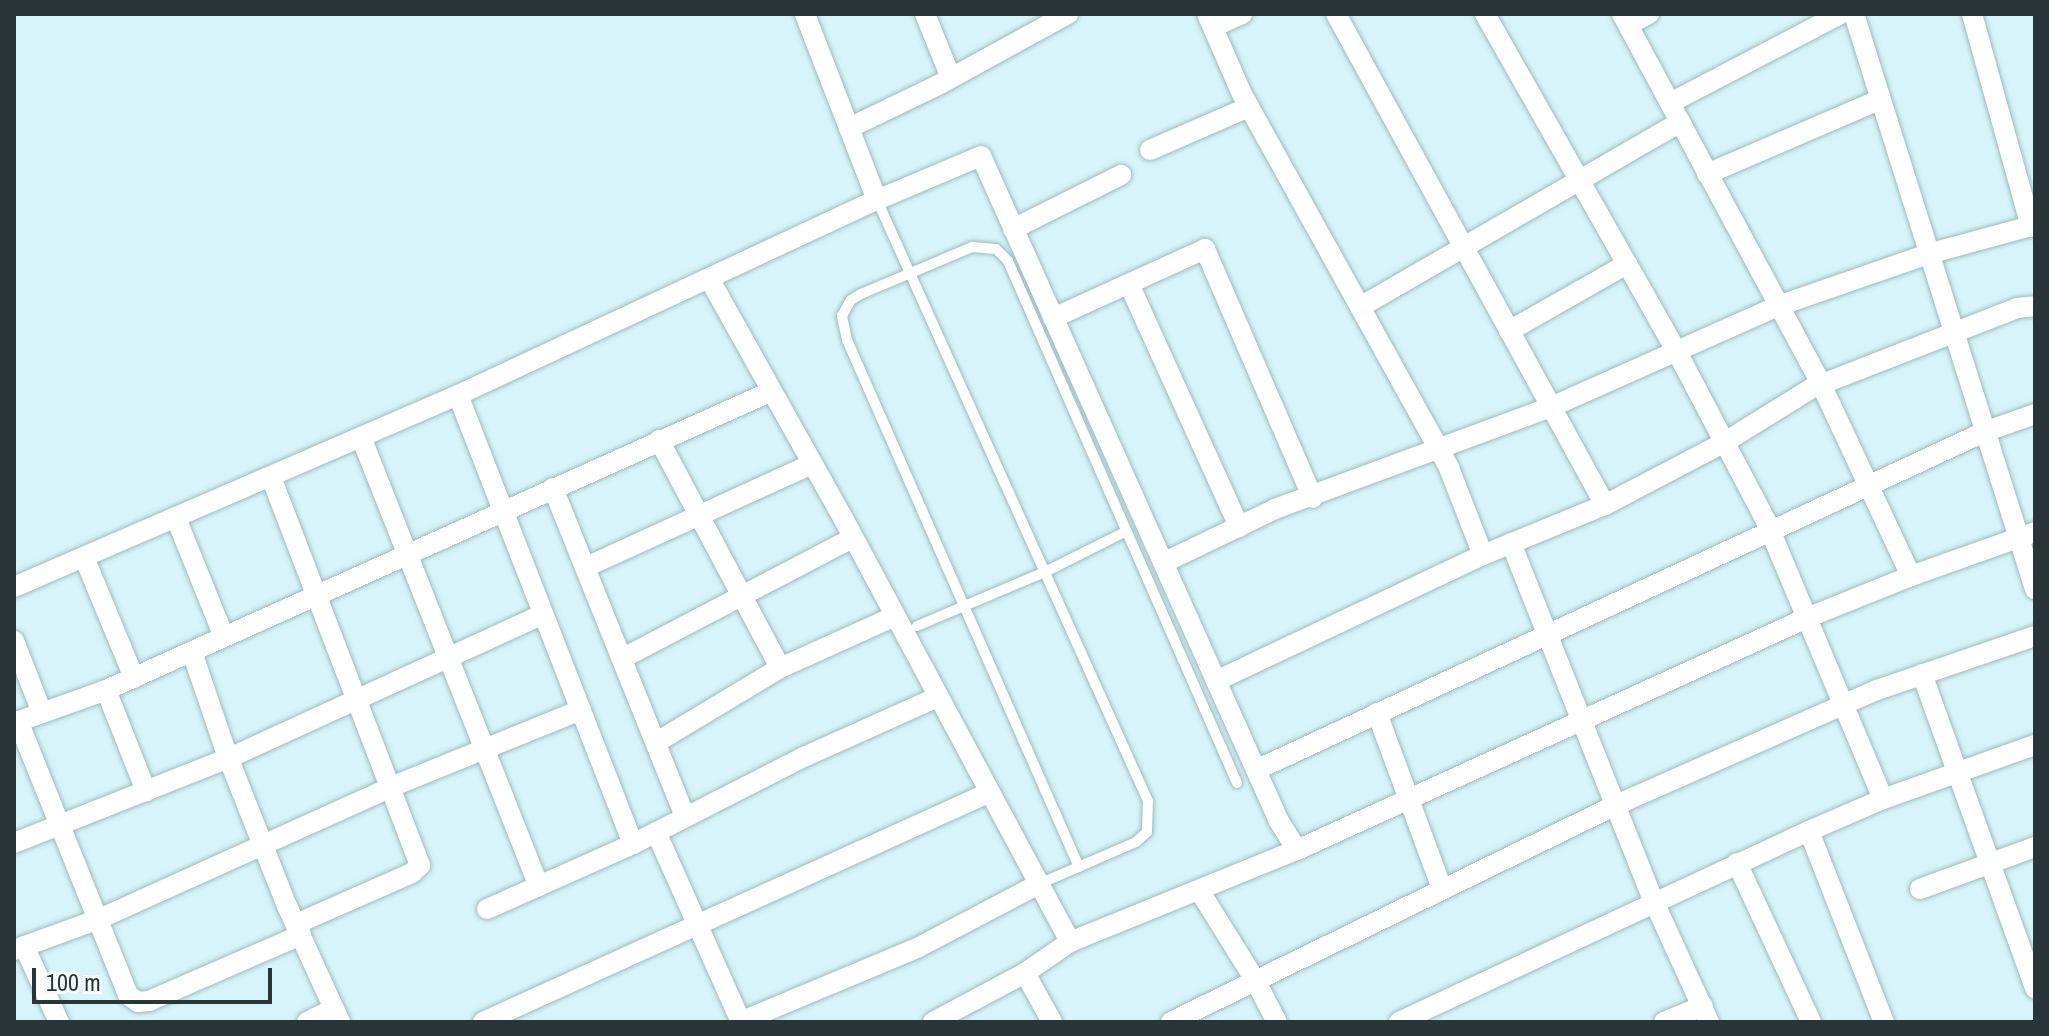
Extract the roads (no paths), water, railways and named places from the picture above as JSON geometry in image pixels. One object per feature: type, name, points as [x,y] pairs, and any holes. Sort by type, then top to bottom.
[{"type":"street","points":[[805,14],[877,200]]},
{"type":"street","points":[[925,14],[951,78]]},
{"type":"street","points":[[849,128],[951,78],[1068,14]]},
{"type":"street","points":[[1242,14],[1210,21],[1249,107],[1449,468],[1483,555]]},
{"type":"street","points":[[1336,14],[1605,505]]},
{"type":"street","points":[[1485,14],[1677,352],[1771,532],[1846,703],[1883,799]]},
{"type":"street","points":[[1649,14],[1625,20],[1821,384],[1911,576]]},
{"type":"street","points":[[1670,103],[1840,14]]},
{"type":"street","points":[[1854,14],[1984,432],[2026,536],[2035,589]]},
{"type":"street","points":[[1163,563],[1275,509],[1313,498],[1436,448],[1551,407],[1778,306],[1928,254],[2033,226],[1972,14]]},
{"type":"street","points":[[1707,174],[1881,99]]},
{"type":"street","points":[[1150,150],[1249,107]]},
{"type":"street","points":[[1360,307],[1680,122]]},
{"type":"street","points":[[14,587],[458,395],[877,200],[981,156],[1278,819],[1297,850]]},
{"type":"street","points":[[1013,229],[1121,175]]},
{"type":"street","points":[[1053,318],[1205,249],[1313,498]]},
{"type":"street","points":[[1509,331],[1627,264]]},
{"type":"street","points":[[710,280],[1070,942]]},
{"type":"street","points":[[1129,284],[1239,527]]},
{"type":"street","points":[[1216,681],[1483,555],[1605,505],[1725,442],[1821,384],[2017,308],[2035,306]]},
{"type":"street","points":[[271,477],[314,596],[420,865],[412,873],[298,930],[149,1001],[138,1002],[128,995],[61,825],[16,722],[134,678],[192,652],[224,637],[314,596],[410,552],[772,391]]},
{"type":"street","points":[[458,395],[633,844]]},
{"type":"street","points":[[1256,770],[1984,432],[2035,414]]},
{"type":"street","points":[[361,437],[410,552],[539,886]]},
{"type":"street","points":[[659,440],[780,668]]},
{"type":"street","points":[[586,567],[812,464]]},
{"type":"street","points":[[553,488],[685,817]]},
{"type":"street","points":[[176,518],[224,637]]},
{"type":"street","points":[[933,1022],[1025,973],[1070,942],[1297,850],[1582,723],[1809,617],[1911,576],[2026,536]]},
{"type":"street","points":[[623,658],[853,538]]},
{"type":"street","points":[[1511,543],[1655,904],[1706,1014],[1664,1022]]},
{"type":"street","points":[[84,557],[134,678]]},
{"type":"street","points":[[14,843],[229,758],[543,614]]},
{"type":"street","points":[[657,742],[780,668],[895,616]]},
{"type":"street","points":[[1171,1022],[1616,805],[1846,703],[2035,636]]},
{"type":"street","points":[[14,641],[42,713]]},
{"type":"street","points":[[192,652],[263,844],[337,1016],[307,1022]]},
{"type":"street","points":[[1922,674],[1989,863],[2027,943],[2035,988]]},
{"type":"street","points":[[106,690],[146,791]]},
{"type":"street","points":[[487,909],[633,844],[806,756],[938,697]]},
{"type":"street","points":[[59,1022],[19,948],[99,919],[391,787],[581,710]]},
{"type":"street","points":[[1377,713],[1442,889]]},
{"type":"street","points":[[1399,1022],[1809,831],[1883,799],[2035,745]]},
{"type":"street","points":[[483,1022],[988,793]]},
{"type":"street","points":[[1809,831],[1884,1022]]},
{"type":"street","points":[[656,832],[740,1022],[917,948],[1039,884]]},
{"type":"street","points":[[1920,889],[2035,847]]},
{"type":"street","points":[[1737,863],[1811,1022]]},
{"type":"street","points":[[1199,890],[1255,980],[1277,1022]]},
{"type":"street","points":[[1025,973],[1042,1018]]},
{"type":"lane","points":[[877,200],[1148,801],[1150,817],[1147,832],[1136,842],[1039,884]]},
{"type":"lane","points":[[1079,867],[962,607],[842,326],[842,316],[851,300],[972,247],[996,249],[1008,261],[1237,783]]},
{"type":"lane","points":[[917,626],[1045,572],[1125,532]]}]
